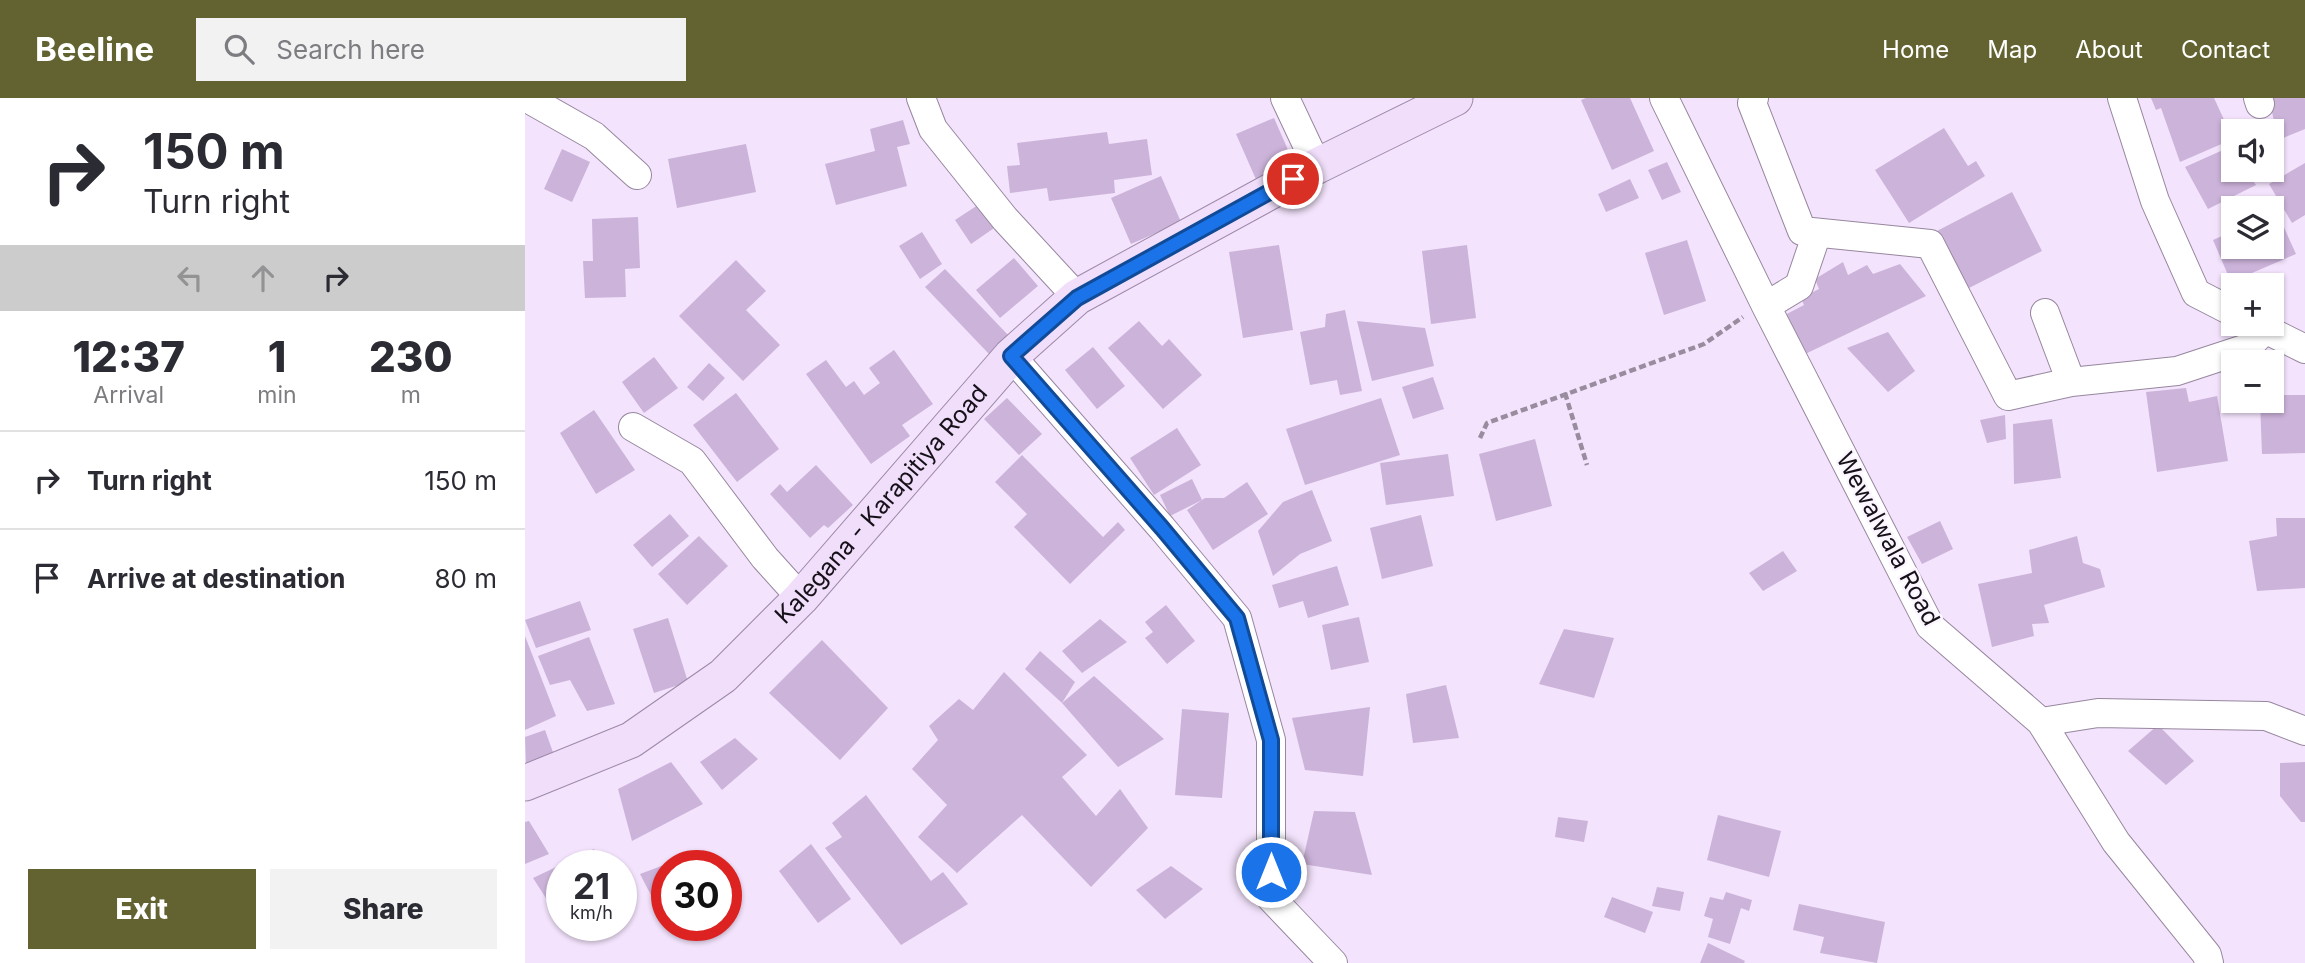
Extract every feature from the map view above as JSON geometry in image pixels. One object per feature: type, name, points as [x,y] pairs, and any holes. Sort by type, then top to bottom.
[{"type":"main road","name":"Kalegana - Karapitiya Road","points":[[525,783],[632,740],[723,676],[801,598],[1011,356],[1077,298],[1318,166],[1455,98]]},
{"type":"street","points":[[527,98],[594,136],[637,175]]},
{"type":"street","points":[[922,98],[933,129],[1005,219],[1077,298]]},
{"type":"street","points":[[1285,98],[1318,166]]},
{"type":"street","name":"Wewalwala Road","points":[[1664,98],[1766,306],[1930,626],[2041,722],[2116,842],[2207,955],[2209,963]]},
{"type":"street","points":[[1754,98],[1752,103],[1802,231],[1930,244],[2008,396],[2071,382],[2177,371],[2247,348],[2254,336]]},
{"type":"street","points":[[2122,98],[2155,201],[2196,293],[2221,306]]},
{"type":"street","points":[[1766,306],[1799,286],[1817,233]]},
{"type":"street","points":[[2045,313],[2071,382]]},
{"type":"street","points":[[2280,336],[2305,349]]},
{"type":"street","points":[[1011,356],[1237,618],[1271,740],[1271,898],[1333,963]]},
{"type":"street","points":[[633,427],[692,461],[765,558],[801,598]]},
{"type":"street","points":[[2041,722],[2098,713],[2266,716],[2305,731]]},
{"type":"path","points":[[1480,438],[1487,423],[1704,344],[1734,322],[1766,306]]},
{"type":"path","points":[[1565,393],[1587,464]]},
{"type":"building","points":[[1630,98],[1654,151],[1612,170],[1581,100]]},
{"type":"building","points":[[2151,98],[2214,98],[2224,119],[2221,119],[2221,144],[2180,162],[2161,108],[2156,110]]},
{"type":"building","points":[[2269,98],[2305,98],[2305,129],[2284,138],[2284,119],[2274,119]]},
{"type":"building","points":[[1274,118],[1296,168],[1258,184],[1236,134]]},
{"type":"building","points":[[903,120],[910,144],[897,147],[907,186],[836,205],[825,164],[875,151],[870,129]]},
{"type":"building","points":[[1944,128],[1968,166],[1976,161],[1985,176],[1909,223],[1875,170]]},
{"type":"building","points":[[1107,132],[1109,144],[1147,139],[1152,175],[1114,180],[1115,193],[1049,201],[1047,188],[1010,193],[1007,166],[1020,165],[1017,143]]},
{"type":"building","points":[[746,144],[756,192],[677,208],[668,159]]},
{"type":"building","points":[[562,149],[590,162],[572,202],[544,189]]},
{"type":"building","points":[[2221,151],[2221,182],[2254,182],[2256,185],[2234,196],[2221,196],[2221,202],[2208,209],[2185,167]]},
{"type":"building","points":[[1667,162],[1681,192],[1662,200],[1648,170]]},
{"type":"building","points":[[2305,163],[2305,215],[2292,223],[2284,209],[2284,196],[2276,196],[2269,184],[2284,182],[2284,175]]},
{"type":"building","points":[[1161,176],[1181,222],[1131,244],[1111,198]]},
{"type":"building","points":[[1630,179],[1639,198],[1606,212],[1598,194]]},
{"type":"building","points":[[2012,192],[2042,251],[1965,290],[1935,232]]},
{"type":"building","points":[[981,203],[997,226],[971,244],[955,220]]},
{"type":"building","points":[[638,217],[640,268],[625,269],[626,297],[585,298],[583,261],[593,261],[592,219]]},
{"type":"building","points":[[2284,227],[2296,254],[2252,273],[2227,273],[2221,259],[2284,259]]},
{"type":"building","points":[[922,232],[942,264],[920,279],[899,246]]},
{"type":"building","points":[[2221,236],[2221,259],[2213,240]]},
{"type":"building","points":[[1687,240],[1706,301],[1664,315],[1645,253]]},
{"type":"building","points":[[1279,245],[1293,330],[1243,338],[1229,252]]},
{"type":"building","points":[[1467,245],[1476,318],[1431,324],[1422,251]]},
{"type":"building","points":[[1014,258],[1038,286],[1000,318],[976,290]]},
{"type":"building","points":[[736,260],[766,291],[746,310],[780,345],[743,381],[679,316]]},
{"type":"building","points":[[1843,262],[1848,275],[1867,265],[1873,274],[1900,264],[1926,296],[1801,356],[1781,317],[1804,305],[1801,298],[1819,289],[1815,279]]},
{"type":"building","points":[[945,269],[1009,336],[989,354],[925,287]]},
{"type":"building","points":[[1345,310],[1362,391],[1340,395],[1337,380],[1310,385],[1300,332],[1325,327],[1326,314]]},
{"type":"building","points":[[1139,321],[1162,346],[1169,339],[1202,375],[1163,409],[1108,348]]},
{"type":"building","points":[[1357,321],[1425,328],[1434,366],[1372,381]]},
{"type":"building","points":[[1888,332],[1915,371],[1888,392],[1847,348]]},
{"type":"building","points":[[1093,347],[1125,386],[1097,409],[1065,370]]},
{"type":"building","points":[[894,350],[933,404],[902,425],[910,436],[871,464],[806,374],[826,360],[846,387],[854,381],[864,395],[880,383],[869,368]]},
{"type":"building","points":[[654,357],[678,388],[644,413],[622,382]]},
{"type":"building","points":[[709,363],[725,378],[703,401],[687,387]]},
{"type":"building","points":[[1433,377],[1444,409],[1413,419],[1402,387]]},
{"type":"building","points":[[2186,388],[2189,402],[2217,396],[2228,461],[2157,472],[2146,392]]},
{"type":"building","points":[[736,393],[779,449],[737,482],[693,425]]},
{"type":"building","points":[[2284,395],[2305,395],[2305,453],[2262,454],[2260,413],[2284,413]]},
{"type":"building","points":[[1007,398],[1042,434],[1019,455],[984,419]]},
{"type":"building","points":[[1381,398],[1400,455],[1305,485],[1286,429]]},
{"type":"building","points":[[594,410],[635,470],[596,494],[560,433]]},
{"type":"building","points":[[2005,415],[2006,439],[1987,443],[1980,420]]},
{"type":"building","points":[[2052,419],[2061,478],[2014,484],[2013,424]]},
{"type":"building","points":[[1177,428],[1201,465],[1154,495],[1130,458]]},
{"type":"building","points":[[1535,439],[1552,506],[1496,521],[1479,454]]},
{"type":"building","points":[[1448,454],[1454,496],[1386,505],[1380,463]]},
{"type":"building","points":[[1022,455],[1103,537],[1118,522],[1125,530],[1070,584],[1014,527],[1027,514],[995,482]]},
{"type":"building","points":[[816,465],[853,505],[828,528],[824,525],[810,538],[770,494],[780,484],[787,492]]},
{"type":"building","points":[[1192,479],[1202,500],[1170,516],[1160,495]]},
{"type":"building","points":[[1247,482],[1268,514],[1213,550],[1187,510],[1205,498],[1224,498]]},
{"type":"building","points":[[1312,490],[1332,541],[1300,554],[1273,576],[1258,531],[1283,502]]},
{"type":"building","points":[[670,514],[689,536],[652,567],[633,545]]},
{"type":"building","points":[[1421,515],[1433,566],[1382,579],[1370,528]]},
{"type":"building","points":[[2276,518],[2305,518],[2305,588],[2257,591],[2249,541],[2277,536]]},
{"type":"building","points":[[1940,521],[1953,549],[1922,564],[1907,537]]},
{"type":"building","points":[[699,536],[728,566],[687,605],[658,574]]},
{"type":"building","points":[[2077,536],[2083,563],[2100,569],[2105,587],[2044,605],[2049,623],[2032,624],[2034,636],[1992,647],[1978,584],[2032,573],[2029,550]]},
{"type":"building","points":[[1783,551],[1797,571],[1763,591],[1749,573]]},
{"type":"building","points":[[1337,566],[1349,605],[1308,618],[1303,601],[1279,608],[1272,585]]},
{"type":"building","points":[[580,601],[591,630],[536,648],[525,620]]},
{"type":"building","points":[[1166,605],[1195,641],[1167,664],[1145,638],[1153,632],[1145,622]]},
{"type":"building","points":[[1359,617],[1369,662],[1331,670],[1322,625]]},
{"type":"building","points":[[668,618],[688,682],[654,693],[633,629]]},
{"type":"building","points":[[1100,619],[1127,642],[1082,673],[1062,651]]},
{"type":"building","points":[[1564,629],[1614,638],[1594,698],[1539,684]]},
{"type":"building","points":[[525,636],[556,716],[525,730]]},
{"type":"building","points":[[589,637],[615,704],[587,711],[570,680],[550,685],[538,656]]},
{"type":"building","points":[[822,640],[888,708],[840,760],[769,693]]},
{"type":"building","points":[[1040,651],[1075,682],[1062,703],[1025,669]]},
{"type":"building","points":[[1004,672],[1087,755],[1062,777],[1096,816],[1120,789],[1148,828],[1091,887],[1022,815],[957,873],[918,837],[947,805],[912,769],[938,740],[929,726],[959,699],[973,710]]},
{"type":"building","points":[[1094,676],[1164,739],[1118,767],[1062,703]]},
{"type":"building","points":[[1446,685],[1459,738],[1413,743],[1406,694]]},
{"type":"building","points":[[1370,707],[1363,776],[1305,770],[1292,718]]},
{"type":"building","points":[[1182,709],[1229,713],[1222,798],[1175,795]]},
{"type":"building","points":[[2158,725],[2194,761],[2166,785],[2128,751]]},
{"type":"building","points":[[545,730],[554,755],[526,767],[525,737]]},
{"type":"building","points":[[735,738],[758,759],[722,790],[700,762]]},
{"type":"building","points":[[671,762],[703,804],[632,841],[618,789]]},
{"type":"building","points":[[2305,762],[2305,822],[2301,822],[2280,796],[2280,763]]},
{"type":"building","points":[[866,795],[931,881],[943,872],[968,904],[901,945],[825,848],[842,837],[832,823]]},
{"type":"building","points":[[1314,811],[1355,812],[1372,875],[1302,864]]},
{"type":"building","points":[[1718,815],[1781,831],[1769,877],[1707,860]]},
{"type":"building","points":[[1558,817],[1588,821],[1584,842],[1555,837]]},
{"type":"building","points":[[529,821],[547,850],[546,855],[525,864],[525,822]]},
{"type":"building","points":[[811,844],[851,899],[818,923],[779,871]]},
{"type":"building","points":[[1171,866],[1203,889],[1165,919],[1136,890]]},
{"type":"building","points":[[651,870],[651,895],[640,874]]},
{"type":"building","points":[[546,872],[546,898],[533,878]]},
{"type":"building","points":[[1657,887],[1684,892],[1680,911],[1652,906]]},
{"type":"building","points":[[1726,892],[1752,900],[1749,911],[1741,908],[1730,944],[1708,937],[1713,919],[1704,916],[1710,897],[1723,900]]},
{"type":"building","points":[[1612,897],[1653,912],[1645,933],[1604,917]]},
{"type":"building","points":[[1799,904],[1885,922],[1877,963],[1820,953],[1824,937],[1793,930]]},
{"type":"building","points":[[1708,943],[1745,961],[1744,963],[1700,963]]},
{"type":"route","points":[[1271,872],[1271,740],[1237,618],[1011,356],[1077,298],[1293,179]]}]
